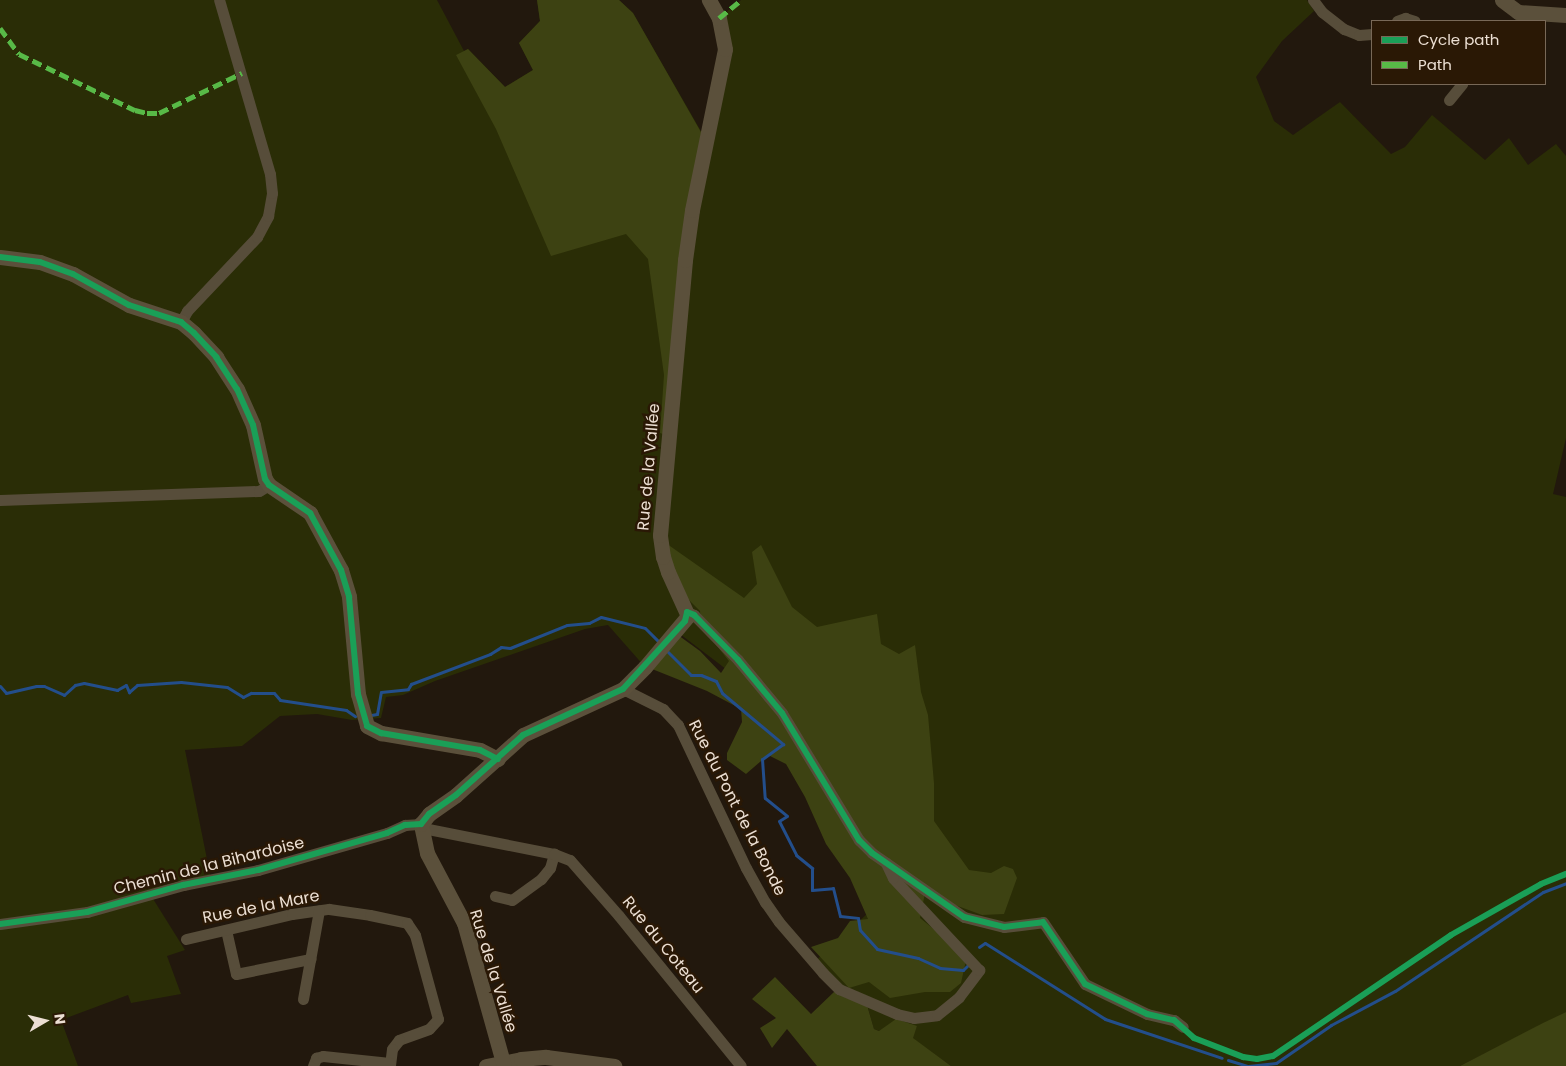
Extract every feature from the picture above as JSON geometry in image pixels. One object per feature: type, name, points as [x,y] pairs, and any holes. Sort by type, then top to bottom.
[{"type":"street","points":[[181,322],[187,311],[257,237],[268,216],[272,193],[268,165],[219,0]]},
{"type":"street","name":"Rue de la Vallée","points":[[687,612],[663,557],[660,525],[685,260],[692,210],[725,49],[719,18],[709,0]]},
{"type":"street","points":[[1313,0],[1322,12],[1344,29],[1359,35],[1371,34]]},
{"type":"street","points":[[1502,0],[1514,17],[1566,15]]},
{"type":"street","points":[[1400,20],[1405,18],[1412,20]]},
{"type":"street","points":[[1449,100],[1461,85]]},
{"type":"street","points":[[0,257],[40,262],[57,268],[73,274],[129,305],[181,322],[216,357],[237,389],[253,425],[265,479],[269,485],[310,513],[341,570],[349,597],[358,694],[367,726],[381,733],[480,750],[498,759]]},
{"type":"street","points":[[0,500],[259,491],[269,485]]},
{"type":"street","points":[[421,824],[430,814],[456,795],[498,759],[523,735],[624,689],[686,619],[687,612],[694,615],[764,690],[803,747],[859,840],[872,853],[964,917],[1004,927],[1042,922],[1085,984],[1147,1014],[1174,1020],[1182,1027]]},
{"type":"street","name":"Rue du Pont de la Bonde","points":[[624,689],[663,709],[678,725],[746,868],[765,902],[789,934],[839,989],[897,1014],[927,1018],[937,1015],[948,1008],[979,970],[893,878],[886,863]]},
{"type":"street","name":"Rue de la Vallée","points":[[421,824],[427,853],[464,923],[503,1064]]},
{"type":"street","name":"Rue du Coteau","points":[[421,824],[435,831],[554,854],[573,862],[741,1066]]},
{"type":"street","name":"Chemin de la Bihardoise","points":[[0,924],[87,912],[183,885],[258,870],[387,833],[405,825],[421,824]]},
{"type":"street","points":[[495,896],[512,900],[541,879],[550,868],[554,854]]},
{"type":"street","points":[[303,999],[319,910]]},
{"type":"street","name":"Rue de la Mare","points":[[186,938],[319,910],[335,910],[401,920],[410,926],[415,934],[438,1019],[430,1029],[399,1040],[392,1049],[390,1064],[323,1056],[316,1058],[313,1066]]},
{"type":"street","points":[[226,930],[235,971],[239,974],[310,959]]},
{"type":"street","points":[[486,1066],[546,1057],[614,1066]]},
{"type":"green space","points":[[0,0],[437,0],[464,51],[468,49],[505,87],[533,70],[519,43],[540,21],[537,0],[619,0],[633,13],[706,140],[725,49],[719,18],[741,0],[1307,0],[1314,11],[1282,41],[1256,77],[1274,121],[1293,135],[1340,102],[1391,154],[1405,147],[1432,115],[1485,160],[1509,138],[1528,165],[1556,144],[1566,156],[1566,438],[1553,494],[1566,497],[1566,1012],[1460,1066],[951,1066],[912,1038],[917,1026],[879,1031],[874,1029],[867,1005],[814,962],[889,894],[814,736],[676,631],[645,667],[608,625],[585,629],[435,681],[403,695],[386,697],[381,718],[352,720],[317,714],[280,716],[242,746],[185,750],[211,879],[150,894],[185,950],[167,956],[181,994],[131,1003],[128,995],[61,1020],[78,1066],[0,1066]]},
{"type":"green space","points":[[537,0],[619,0],[633,13],[706,141],[669,436],[660,433],[664,375],[648,259],[626,234],[551,256],[496,129],[456,55],[468,49],[505,87],[533,70],[519,43],[540,21]]},
{"type":"green space","points":[[660,539],[744,598],[757,584],[752,552],[761,545],[792,607],[817,627],[877,614],[881,644],[899,654],[915,645],[921,692],[928,715],[934,783],[934,821],[969,870],[991,873],[1004,866],[1013,869],[1017,878],[1004,914],[982,915],[955,905],[926,888],[920,918],[967,956],[961,983],[950,992],[925,992],[890,998],[869,982],[849,988],[811,947],[838,938],[850,921],[868,919],[850,878],[826,844],[805,797],[786,764],[768,755],[746,774],[727,760],[727,753],[742,722],[741,709],[707,691],[652,669],[678,635],[700,651],[721,673],[729,661],[701,626],[700,611],[680,591]]},
{"type":"green space","points":[[775,977],[811,1014],[835,991],[867,1005],[874,1029],[879,1031],[896,1019],[917,1026],[913,1038],[951,1066],[817,1066],[787,1029],[772,1048],[760,1028],[776,1018],[752,999]]},
{"type":"green space","points":[[1566,1012],[1566,1066],[1460,1066],[1543,1023]]},
{"type":"waterway","points":[[371,715],[377,714],[381,692],[408,689],[411,684],[490,654],[501,647],[510,648],[567,625],[589,623],[601,617],[645,628],[659,642]]},
{"type":"waterway","points":[[666,650],[691,675],[701,675],[716,681],[722,693],[783,744],[762,759],[765,798],[787,816],[779,821],[796,855],[812,868],[812,890],[833,888],[840,916],[858,918],[860,930],[877,949],[918,958],[940,968],[963,970],[967,966]]},
{"type":"waterway","points":[[0,686],[6,693],[44,686],[64,695],[75,685],[84,683],[117,690],[126,685],[129,692],[137,685],[181,682],[227,687],[243,697],[251,693],[274,693],[280,700],[346,710],[355,716]]},
{"type":"waterway","points":[[1228,1060],[1248,1066],[1276,1063],[1331,1025],[1395,991],[1543,892],[1566,883]]},
{"type":"waterway","points":[[979,947],[985,943],[1105,1019],[1222,1058]]},
{"type":"marked path","points":[[719,18],[741,0]]},
{"type":"marked path","points":[[0,28],[19,54],[135,110],[147,113],[159,113],[242,73]]},
{"type":"cycle path","points":[[0,257],[40,262],[73,274],[129,305],[181,322],[194,333],[216,357],[237,389],[253,425],[265,479],[269,485],[310,513],[341,570],[349,597],[358,694],[367,726],[381,733],[480,750],[498,759]]},
{"type":"cycle path","points":[[0,924],[87,912],[183,885],[258,870],[387,833],[405,825],[421,824],[429,814],[456,795],[523,735],[623,689],[685,621],[687,612],[694,615],[738,660],[782,713],[859,840],[872,853],[964,917],[1004,927],[1043,922],[1085,984],[1147,1014],[1174,1020],[1194,1038],[1243,1057],[1257,1059],[1273,1056],[1451,935],[1541,884],[1566,874]]}]
